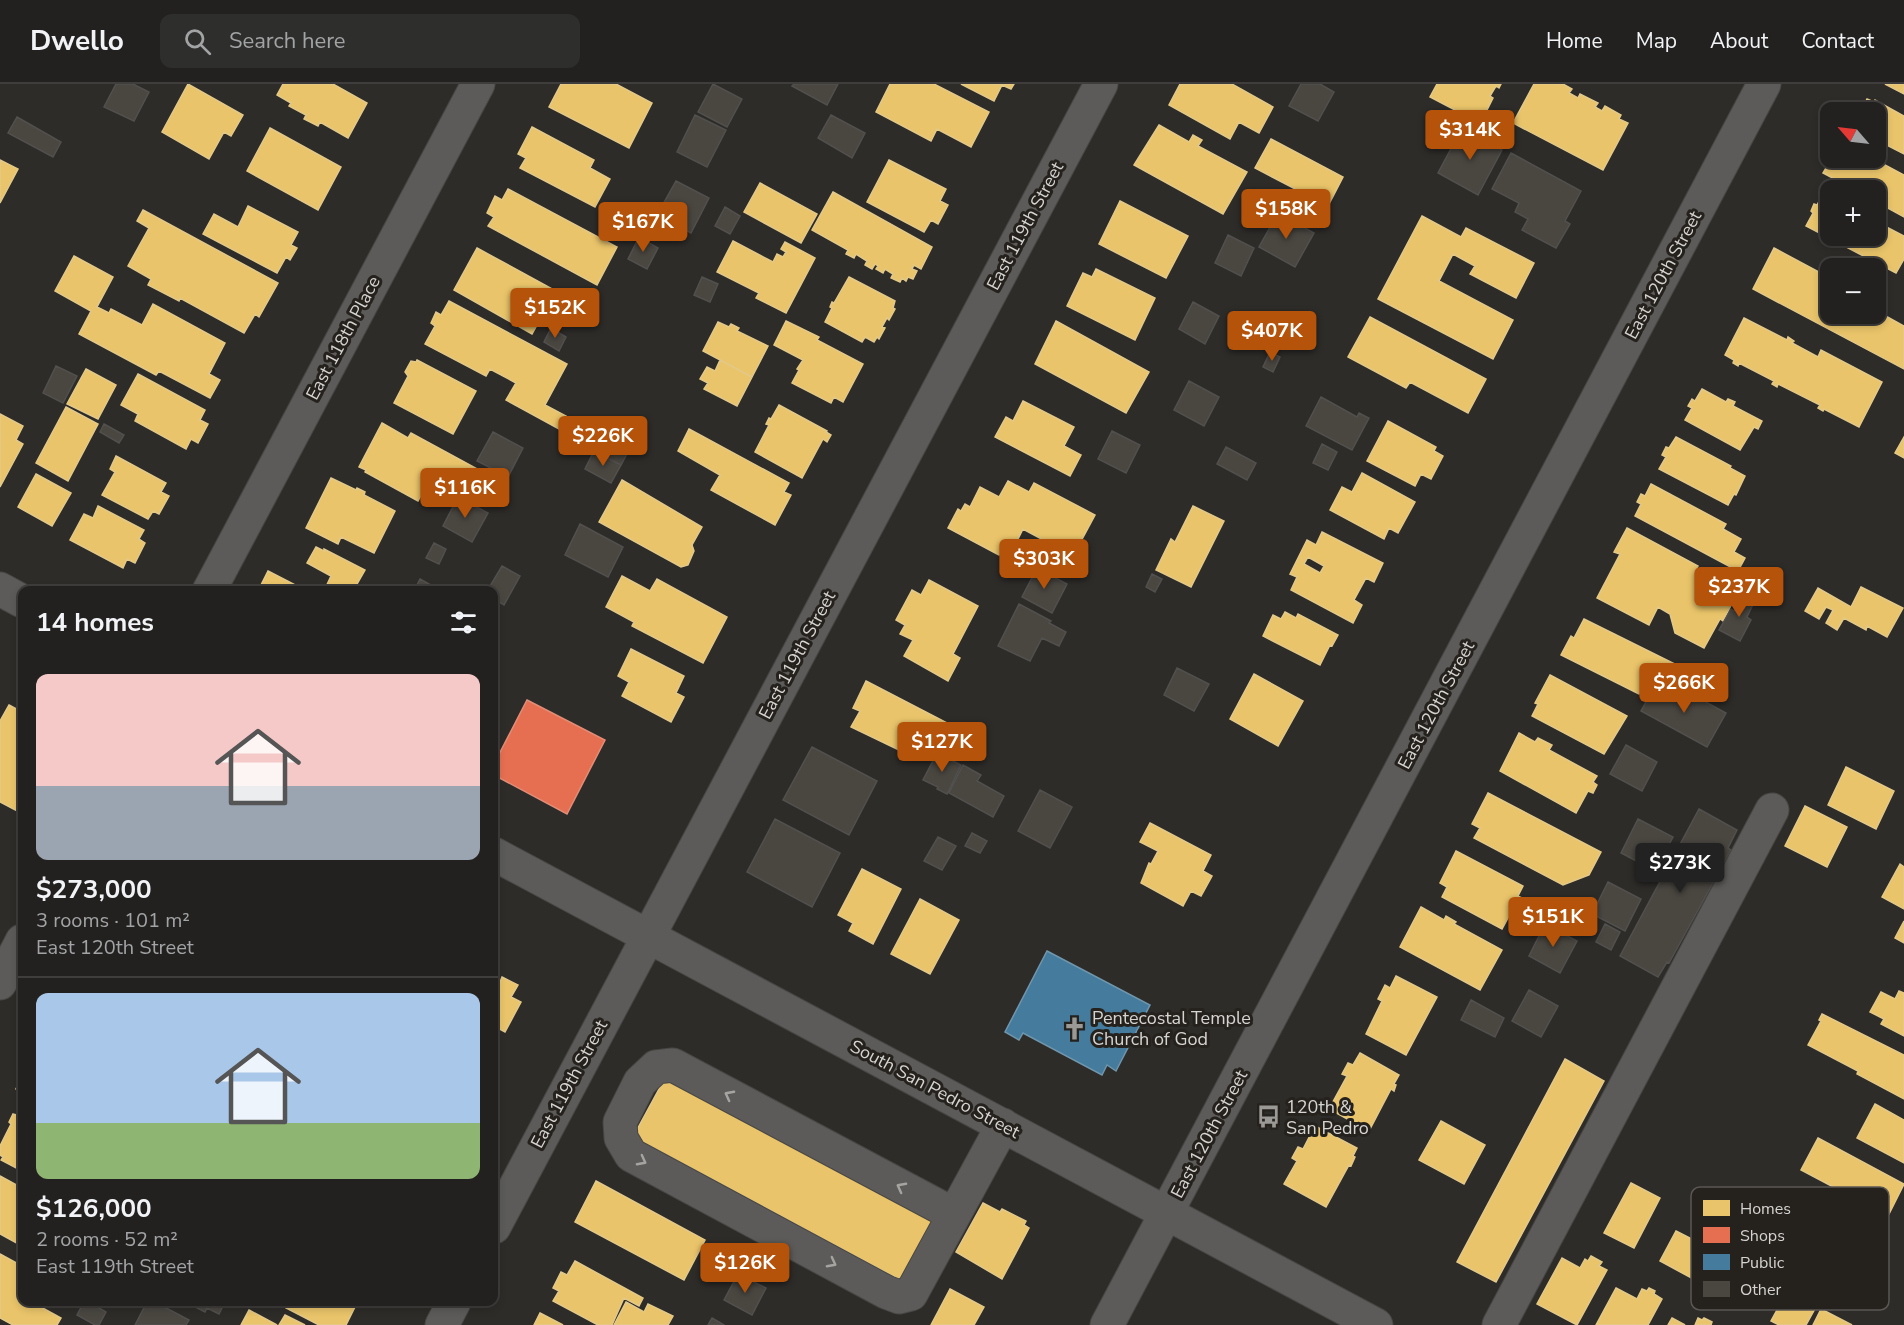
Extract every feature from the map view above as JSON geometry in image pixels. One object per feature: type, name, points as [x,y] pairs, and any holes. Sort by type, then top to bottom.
[{"type":"street","name":"East 118th Place","points":[[211,586],[478,84]]},
{"type":"street","name":"East 119th Street","points":[[498,1219],[1101,84]]},
{"type":"street","name":"East 120th Street","points":[[1107,1325],[1764,84]]},
{"type":"street","points":[[0,589],[18,599]]},
{"type":"street","points":[[1498,1325],[1772,810]]},
{"type":"street","name":"South San Pedro Street","points":[[498,856],[1376,1325]]},
{"type":"street","points":[[0,983],[18,949]]},
{"type":"street","points":[[953,1214],[673,1065],[656,1067],[640,1082],[620,1122],[621,1138],[631,1155],[885,1292],[899,1297],[911,1294],[1002,1125]]},
{"type":"street","points":[[442,1325],[452,1306]]},
{"type":"building: Homes","points":[[188,84],[243,115],[231,136],[224,132],[209,159],[162,132]]},
{"type":"building: Homes","points":[[283,84],[333,84],[367,103],[348,138],[320,122],[318,126],[304,119],[306,115],[289,106],[291,103],[277,95]]},
{"type":"building: Homes","points":[[561,84],[616,84],[652,103],[629,148],[549,107]]},
{"type":"building: Homes","points":[[890,84],[934,84],[989,112],[971,147],[937,129],[931,141],[876,112]]},
{"type":"building: Homes","points":[[961,84],[1014,84],[1011,89],[1002,85],[994,101]]},
{"type":"building: Homes","points":[[1180,84],[1232,84],[1273,107],[1259,133],[1239,122],[1230,139],[1169,105]]},
{"type":"building: Homes","points":[[1437,84],[1501,84],[1499,88],[1496,86],[1490,96],[1493,98],[1485,114],[1481,112],[1476,121],[1430,97]]},
{"type":"building: Homes","points":[[1534,84],[1563,84],[1572,89],[1569,93],[1578,98],[1580,94],[1598,103],[1595,107],[1602,111],[1605,106],[1621,115],[1619,119],[1628,123],[1603,170],[1513,123]]},
{"type":"building: Homes","points":[[1885,84],[1904,84],[1904,94]]},
{"type":"building: Homes","points":[[1886,106],[1904,116],[1904,154],[1886,145]]},
{"type":"building: Homes","points":[[1159,125],[1189,142],[1193,135],[1202,140],[1198,146],[1247,172],[1223,214],[1134,165]]},
{"type":"building: Homes","points":[[532,127],[594,160],[590,168],[610,179],[595,207],[520,168],[526,158],[518,154]]},
{"type":"building: Homes","points":[[270,128],[341,167],[318,210],[247,171]]},
{"type":"building: Homes","points":[[1271,139],[1343,177],[1328,206],[1255,168]]},
{"type":"building: Homes","points":[[0,160],[18,169],[0,203]]},
{"type":"building: Homes","points":[[889,160],[946,189],[940,201],[948,205],[938,224],[931,220],[924,232],[867,202]]},
{"type":"building: Homes","points":[[1886,165],[1904,175],[1904,217],[1886,207],[1886,180],[1836,180],[1823,173],[1826,168],[1886,168]]},
{"type":"building: Homes","points":[[760,183],[817,214],[801,243],[744,212]]},
{"type":"building: Homes","points":[[508,189],[617,247],[597,285],[488,226],[494,217],[487,213],[495,196],[502,200]]},
{"type":"building: Homes","points":[[833,192],[932,247],[921,269],[914,265],[912,269],[917,271],[913,279],[908,277],[906,281],[902,278],[900,282],[891,278],[893,274],[885,269],[883,273],[876,269],[878,266],[875,264],[872,269],[865,265],[867,261],[856,254],[854,258],[846,254],[848,250],[812,230]]},
{"type":"building: Homes","points":[[1820,200],[1820,233],[1806,226],[1813,213],[1811,211],[1814,204],[1817,205]]},
{"type":"building: Homes","points":[[1120,201],[1188,236],[1166,278],[1099,244]]},
{"type":"building: Homes","points":[[248,206],[298,232],[291,245],[297,248],[290,260],[286,257],[277,273],[203,234],[214,214],[238,227]]},
{"type":"building: Homes","points":[[143,210],[278,283],[259,317],[255,314],[244,333],[180,298],[179,301],[148,285],[151,279],[128,266],[149,228],[137,221]]},
{"type":"building: Homes","points":[[1422,216],[1461,237],[1466,228],[1534,263],[1516,298],[1470,274],[1475,266],[1453,254],[1439,281],[1513,320],[1493,359],[1378,299]]},
{"type":"building: Homes","points":[[1886,227],[1904,236],[1904,259],[1896,273],[1886,268],[1886,258],[1867,258],[1844,246],[1886,246]]},
{"type":"building: Homes","points":[[733,241],[773,262],[777,254],[783,257],[786,252],[781,249],[785,242],[815,258],[786,313],[756,298],[759,293],[717,272]]},
{"type":"building: Homes","points":[[477,248],[556,291],[532,334],[454,290]]},
{"type":"building: Homes","points":[[1774,248],[1820,273],[1820,324],[1886,324],[1886,316],[1904,326],[1904,369],[1753,289]]},
{"type":"building: Homes","points":[[74,256],[113,277],[97,307],[109,313],[111,309],[142,325],[153,304],[225,343],[209,374],[220,380],[210,398],[159,371],[156,375],[79,334],[91,311],[55,291]]},
{"type":"building: Homes","points":[[1096,269],[1155,298],[1135,340],[1067,306],[1083,273],[1092,277]]},
{"type":"building: Homes","points":[[849,277],[895,301],[893,308],[895,309],[882,327],[885,328],[879,339],[877,337],[874,342],[865,337],[862,342],[825,322],[832,308],[830,307],[832,302],[834,303]]},
{"type":"building: Homes","points":[[449,301],[567,364],[545,405],[566,416],[559,429],[506,400],[516,383],[490,369],[486,376],[425,344],[435,326],[431,323],[436,312],[441,315]]},
{"type":"building: Homes","points":[[1370,317],[1486,379],[1468,413],[1410,382],[1406,388],[1348,357]]},
{"type":"building: Homes","points":[[1744,318],[1787,340],[1788,337],[1794,341],[1792,343],[1818,357],[1821,350],[1882,382],[1859,427],[1824,409],[1823,411],[1818,408],[1820,405],[1778,384],[1777,387],[1772,384],[1774,381],[1739,363],[1738,366],[1733,363],[1734,360],[1725,355]]},
{"type":"building: Homes","points":[[786,321],[819,337],[817,340],[863,364],[843,402],[834,397],[831,403],[792,383],[803,360],[774,345]]},
{"type":"building: Homes","points":[[1056,321],[1149,372],[1126,413],[1035,364]]},
{"type":"building: Homes","points":[[718,322],[729,327],[731,324],[739,328],[737,331],[768,346],[752,377],[703,351]]},
{"type":"building: Homes","points":[[417,360],[476,391],[453,434],[394,403],[408,376],[405,372],[411,361],[416,362]]},
{"type":"building: Homes","points":[[720,360],[752,377],[737,406],[704,389],[708,383],[700,379],[707,367],[715,371]]},
{"type":"building: Homes","points":[[86,369],[116,385],[98,419],[67,404]]},
{"type":"building: Homes","points":[[138,374],[205,410],[200,420],[208,424],[198,443],[191,439],[186,449],[135,421],[138,414],[121,405]]},
{"type":"building: Homes","points":[[1702,389],[1726,402],[1728,399],[1735,402],[1733,406],[1762,421],[1758,429],[1754,427],[1740,450],[1685,420],[1692,408],[1688,406],[1692,399],[1695,401]]},
{"type":"building: Homes","points":[[1023,401],[1074,427],[1064,446],[1081,455],[1070,476],[995,437],[1006,417],[1013,421]]},
{"type":"building: Homes","points":[[779,405],[831,435],[827,442],[823,439],[802,478],[755,452],[769,425],[766,424],[769,418],[771,419]]},
{"type":"building: Homes","points":[[66,407],[98,424],[68,481],[36,463]]},
{"type":"building: Homes","points":[[0,414],[23,426],[16,440],[23,444],[0,487]]},
{"type":"building: Homes","points":[[1388,421],[1436,447],[1434,451],[1443,456],[1431,479],[1421,474],[1415,486],[1367,461]]},
{"type":"building: Homes","points":[[382,423],[408,438],[411,433],[481,471],[467,495],[458,491],[457,494],[442,486],[444,483],[441,481],[437,488],[428,483],[418,501],[359,467]]},
{"type":"building: Homes","points":[[689,429],[789,483],[784,492],[791,495],[775,525],[711,490],[720,475],[678,451]]},
{"type":"building: Homes","points":[[1676,437],[1731,466],[1730,468],[1745,476],[1736,495],[1734,494],[1728,505],[1659,469],[1666,457],[1662,455],[1666,447],[1669,448]]},
{"type":"building: Homes","points":[[1904,437],[1904,458],[1895,453]]},
{"type":"building: Homes","points":[[116,456],[166,483],[161,492],[169,496],[159,514],[153,511],[148,519],[102,495],[115,472],[110,469]]},
{"type":"building: Homes","points":[[1362,473],[1415,502],[1398,533],[1389,528],[1384,539],[1330,510],[1342,487],[1352,492]]},
{"type":"building: Homes","points":[[36,474],[71,493],[52,526],[18,507]]},
{"type":"building: Homes","points":[[331,478],[365,492],[364,495],[395,511],[374,553],[341,537],[338,544],[306,528]]},
{"type":"building: Homes","points":[[622,480],[702,527],[692,545],[694,551],[688,565],[681,567],[599,522]]},
{"type":"building: Homes","points":[[1008,481],[1029,492],[1034,483],[1095,515],[1073,556],[1023,529],[1012,551],[1004,547],[999,555],[948,528],[958,509],[961,511],[965,504],[970,507],[980,487],[999,497]]},
{"type":"building: Homes","points":[[1651,484],[1726,524],[1723,529],[1741,539],[1734,552],[1745,558],[1738,571],[1635,516],[1641,504],[1637,502],[1641,494],[1645,496]]},
{"type":"building: Homes","points":[[98,506],[144,530],[139,539],[145,543],[135,563],[127,559],[123,568],[70,540],[84,514],[93,518]]},
{"type":"building: Homes","points":[[1193,506],[1224,521],[1191,587],[1156,570],[1171,539],[1175,542]]},
{"type":"building: Homes","points":[[1627,528],[1698,566],[1694,573],[1698,575],[1701,568],[1740,588],[1723,621],[1720,619],[1704,648],[1675,633],[1670,614],[1658,607],[1649,625],[1597,598],[1620,554],[1614,552]]},
{"type":"building: Homes","points":[[1322,532],[1383,563],[1374,582],[1366,578],[1354,600],[1362,605],[1353,623],[1291,590],[1297,577],[1290,574],[1307,540],[1316,545]],"holes":[[[1308,557],[1324,566],[1320,573],[1304,564]]]},
{"type":"building: Homes","points":[[316,547],[365,570],[356,586],[326,586],[331,576],[307,563]]},
{"type":"building: Homes","points":[[268,571],[297,586],[260,586]]},
{"type":"building: Homes","points":[[622,576],[650,591],[657,579],[727,617],[703,663],[632,626],[634,622],[606,607]]},
{"type":"building: Homes","points":[[929,580],[978,606],[953,654],[960,658],[948,681],[904,656],[913,640],[900,634],[905,625],[896,620],[912,590],[921,595]]},
{"type":"building: Homes","points":[[1861,587],[1903,608],[1887,637],[1867,626],[1866,630],[1844,618],[1837,630],[1826,623],[1833,610],[1826,607],[1819,619],[1805,611],[1818,588],[1851,607]]},
{"type":"building: Homes","points":[[1285,612],[1296,618],[1298,614],[1338,635],[1320,665],[1263,636],[1273,615],[1281,619]]},
{"type":"building: Homes","points":[[1584,619],[1683,668],[1673,688],[1648,676],[1639,694],[1561,655],[1571,636],[1574,638]]},
{"type":"building: Homes","points":[[631,649],[684,676],[676,693],[684,697],[671,722],[622,696],[629,682],[618,676]]},
{"type":"building: Homes","points":[[1254,674],[1303,701],[1278,746],[1230,719]]},
{"type":"building: Homes","points":[[1550,675],[1627,716],[1604,754],[1532,716],[1538,704],[1535,703]]},
{"type":"building: Homes","points":[[866,681],[953,726],[946,739],[934,732],[931,739],[923,744],[908,737],[901,751],[851,727],[860,711],[853,708]]},
{"type":"building: Homes","points":[[9,705],[18,710],[18,811],[0,802],[0,721]]},
{"type":"building: Homes","points":[[1519,733],[1535,742],[1538,738],[1552,745],[1549,750],[1597,776],[1593,782],[1597,785],[1593,793],[1588,791],[1576,813],[1500,771]]},
{"type":"building: Homes","points":[[1846,767],[1894,791],[1876,829],[1828,805]]},
{"type":"building: Homes","points":[[1488,793],[1601,852],[1589,875],[1563,885],[1474,838],[1480,828],[1472,824]]},
{"type":"building: Homes","points":[[1805,806],[1847,827],[1827,867],[1785,846]]},
{"type":"building: Homes","points":[[1150,823],[1211,855],[1203,871],[1212,876],[1201,896],[1191,891],[1183,906],[1141,883],[1149,863],[1151,864],[1158,851],[1140,842]]},
{"type":"building: Homes","points":[[1456,851],[1523,886],[1518,896],[1522,898],[1517,909],[1514,907],[1502,929],[1442,897],[1447,887],[1440,883]]},
{"type":"building: Homes","points":[[1900,864],[1904,867],[1904,909],[1882,897]]},
{"type":"building: Homes","points":[[862,869],[901,889],[873,944],[849,931],[853,923],[838,915]]},
{"type":"building: Homes","points":[[920,899],[959,920],[930,974],[891,954]]},
{"type":"building: Homes","points":[[1421,907],[1444,920],[1446,916],[1456,922],[1454,924],[1502,950],[1480,990],[1400,947]]},
{"type":"building: Homes","points":[[1904,921],[1904,943],[1895,938]]},
{"type":"building: Homes","points":[[1396,976],[1437,997],[1406,1055],[1366,1034],[1382,1001],[1378,999],[1385,985],[1390,988]]},
{"type":"building: Homes","points":[[502,977],[518,985],[511,997],[521,1002],[505,1032],[498,1028],[498,987]]},
{"type":"building: Homes","points":[[1899,991],[1904,993],[1904,1036],[1881,1024],[1884,1019],[1870,1012],[1881,992],[1895,999]]},
{"type":"building: Homes","points":[[1822,1014],[1904,1055],[1904,1099],[1857,1074],[1858,1071],[1808,1045],[1821,1021],[1819,1020]]},
{"type":"building: Homes","points":[[1360,1053],[1399,1075],[1394,1084],[1396,1085],[1394,1091],[1391,1089],[1369,1131],[1329,1109],[1347,1076],[1342,1074],[1348,1063],[1353,1065]]},
{"type":"building: Homes","points":[[1565,1059],[1604,1081],[1496,1282],[1457,1262]]},
{"type":"building: Homes","points":[[665,1078],[936,1222],[904,1282],[633,1137]]},
{"type":"building: Homes","points":[[1875,1104],[1904,1120],[1904,1163],[1857,1138]]},
{"type":"building: Homes","points":[[18,1111],[18,1169],[1,1160],[3,1157],[0,1155],[0,1146],[11,1124],[9,1122],[13,1114],[16,1115]]},
{"type":"building: Homes","points":[[1441,1121],[1485,1145],[1464,1184],[1419,1160]]},
{"type":"building: Homes","points":[[1315,1126],[1357,1148],[1351,1166],[1349,1165],[1326,1207],[1284,1184],[1297,1161],[1292,1158],[1298,1147],[1303,1149]]},
{"type":"building: Homes","points":[[1818,1138],[1904,1184],[1889,1214],[1889,1187],[1833,1187],[1801,1170]]},
{"type":"building: Homes","points":[[0,1176],[18,1186],[18,1244],[0,1234]]},
{"type":"building: Homes","points":[[596,1181],[705,1240],[684,1280],[575,1222]]},
{"type":"building: Homes","points":[[1631,1183],[1660,1198],[1634,1248],[1604,1233]]},
{"type":"building: Homes","points":[[983,1203],[1000,1212],[1002,1209],[1026,1221],[1024,1225],[1029,1228],[1002,1279],[956,1252]]},
{"type":"building: Homes","points":[[1676,1231],[1691,1239],[1691,1278],[1660,1261]]},
{"type":"building: Homes","points":[[0,1254],[18,1264],[18,1306],[39,1306],[61,1318],[57,1325],[13,1325],[0,1318]]},
{"type":"building: Homes","points":[[1591,1256],[1602,1262],[1599,1266],[1607,1270],[1577,1325],[1537,1304],[1562,1258],[1580,1268],[1585,1259],[1588,1261]]},
{"type":"building: Homes","points":[[575,1261],[643,1298],[639,1306],[624,1298],[612,1325],[598,1325],[553,1301],[559,1291],[553,1288],[561,1272],[567,1275]]},
{"type":"building: Homes","points":[[1616,1288],[1637,1299],[1642,1289],[1647,1291],[1649,1288],[1662,1299],[1648,1325],[1596,1325]]},
{"type":"building: Homes","points":[[950,1289],[984,1307],[974,1325],[931,1325]]},
{"type":"building: Homes","points":[[626,1302],[644,1312],[648,1304],[673,1316],[668,1325],[614,1325]]},
{"type":"building: Homes","points":[[287,1306],[355,1307],[346,1325],[319,1325],[286,1308]]},
{"type":"building: Homes","points":[[249,1310],[277,1325],[241,1325]]},
{"type":"building: Homes","points":[[1777,1310],[1814,1310],[1806,1325],[1779,1325],[1771,1321]]},
{"type":"building: Homes","points":[[1820,1310],[1823,1310],[1852,1325],[1813,1325]]},
{"type":"building: Homes","points":[[540,1313],[563,1325],[534,1325]]},
{"type":"building: Homes","points":[[285,1315],[305,1325],[279,1325]]},
{"type":"building: Homes","points":[[1672,1318],[1685,1325],[1668,1325]]},
{"type":"building: Homes","points":[[1698,1318],[1712,1322],[1711,1325],[1695,1325]]},
{"type":"building: Shops","points":[[527,700],[605,740],[567,814],[498,777],[498,756]]},
{"type":"building: Public","points":[[1047,951],[1150,1005],[1116,1071],[1107,1065],[1102,1075],[1023,1033],[1019,1040],[1005,1032]]},
{"type":"building: Other","points":[[116,84],[133,84],[149,92],[134,121],[104,107]]},
{"type":"building: Other","points":[[713,84],[742,99],[727,127],[698,112]]},
{"type":"building: Other","points":[[794,84],[838,84],[827,105],[792,86]]},
{"type":"building: Other","points":[[1301,84],[1320,84],[1334,92],[1318,121],[1289,106]]},
{"type":"building: Other","points":[[695,115],[726,130],[707,167],[677,152]]},
{"type":"building: Other","points":[[831,115],[865,133],[852,158],[818,138]]},
{"type":"building: Other","points":[[17,117],[61,142],[53,157],[8,133]]},
{"type":"building: Other","points":[[1462,128],[1502,150],[1478,195],[1438,173]]},
{"type":"building: Other","points":[[1511,153],[1581,191],[1565,221],[1570,224],[1556,248],[1522,230],[1528,219],[1515,212],[1519,203],[1492,189]]},
{"type":"building: Other","points":[[676,181],[709,198],[691,233],[657,215]]},
{"type":"building: Other","points":[[725,207],[740,216],[730,234],[715,226]]},
{"type":"building: Other","points":[[1278,213],[1314,233],[1295,267],[1259,247]]},
{"type":"building: Other","points":[[1228,235],[1254,248],[1241,276],[1215,263]]},
{"type":"building: Other","points":[[639,237],[658,248],[647,269],[628,259]]},
{"type":"building: Other","points":[[702,277],[718,284],[710,302],[694,295]]},
{"type":"building: Other","points":[[1193,302],[1219,316],[1205,344],[1179,329]]},
{"type":"building: Other","points":[[551,328],[566,337],[559,351],[544,342]]},
{"type":"building: Other","points":[[1270,352],[1280,357],[1273,372],[1263,367]]},
{"type":"building: Other","points":[[56,366],[77,376],[63,403],[43,393]]},
{"type":"building: Other","points":[[1189,381],[1219,397],[1204,426],[1174,410]]},
{"type":"building: Other","points":[[1321,397],[1357,417],[1359,413],[1369,418],[1352,450],[1306,426]]},
{"type":"building: Other","points":[[610,421],[637,435],[621,465],[594,451]]},
{"type":"building: Other","points":[[104,424],[124,435],[119,443],[100,432]]},
{"type":"building: Other","points":[[1112,431],[1140,445],[1126,473],[1098,459]]},
{"type":"building: Other","points":[[493,432],[523,448],[508,477],[477,461]]},
{"type":"building: Other","points":[[1322,444],[1337,452],[1328,470],[1313,463]]},
{"type":"building: Other","points":[[1226,447],[1256,463],[1247,480],[1217,464]]},
{"type":"building: Other","points":[[594,451],[621,465],[611,483],[585,469]]},
{"type":"building: Other","points":[[458,497],[488,513],[472,542],[443,526]]},
{"type":"building: Other","points":[[580,524],[623,547],[608,577],[565,555]]},
{"type":"building: Other","points":[[434,543],[446,549],[439,564],[426,558]]},
{"type":"building: Other","points":[[502,566],[520,576],[504,605],[498,601],[498,586],[490,586]]},
{"type":"building: Other","points":[[1037,568],[1067,584],[1052,613],[1022,597]]},
{"type":"building: Other","points":[[1152,574],[1162,579],[1155,592],[1146,587]]},
{"type":"building: Other","points":[[420,579],[433,586],[416,586]]},
{"type":"building: Other","points":[[1744,592],[1756,598],[1747,617],[1751,620],[1740,641],[1719,630],[1731,609],[1734,611]]},
{"type":"building: Other","points":[[1019,604],[1066,632],[1059,646],[1042,638],[1030,661],[998,646]]},
{"type":"building: Other","points":[[1177,668],[1209,684],[1194,711],[1164,695]]},
{"type":"building: Other","points":[[1657,682],[1690,700],[1693,695],[1726,713],[1707,747],[1641,711]]},
{"type":"building: Other","points":[[1626,745],[1657,762],[1642,791],[1610,774]]},
{"type":"building: Other","points":[[812,747],[877,781],[849,835],[783,800]]},
{"type":"building: Other","points":[[937,753],[961,765],[947,794],[923,780]]},
{"type":"building: Other","points":[[963,765],[981,775],[977,781],[1004,796],[993,817],[949,793]]},
{"type":"building: Other","points":[[1040,790],[1072,807],[1050,848],[1018,831]]},
{"type":"building: Other","points":[[1699,809],[1737,830],[1728,848],[1731,850],[1669,963],[1667,962],[1658,977],[1620,956]]},
{"type":"building: Other","points":[[775,819],[840,853],[812,907],[747,872]]},
{"type":"building: Other","points":[[1638,819],[1673,837],[1655,871],[1621,853]]},
{"type":"building: Other","points":[[972,833],[987,841],[980,853],[965,846]]},
{"type":"building: Other","points":[[938,837],[956,846],[942,870],[924,861]]},
{"type":"building: Other","points":[[1608,882],[1641,899],[1625,931],[1592,914]]},
{"type":"building: Other","points":[[1545,924],[1577,941],[1560,973],[1529,956]]},
{"type":"building: Other","points":[[1605,924],[1620,932],[1611,950],[1596,942]]},
{"type":"building: Other","points":[[1529,990],[1558,1006],[1541,1037],[1512,1021]]},
{"type":"building: Other","points":[[1471,1000],[1504,1018],[1495,1037],[1461,1020]]},
{"type":"building: Other","points":[[738,1274],[766,1288],[752,1315],[724,1300]]},
{"type":"building: Other","points":[[82,1306],[96,1306],[106,1312],[99,1325],[77,1315]]},
{"type":"building: Other","points":[[145,1306],[163,1306],[189,1320],[186,1325],[135,1325]]},
{"type":"building: Other","points":[[223,1306],[219,1314],[207,1308],[205,1312],[195,1307]]},
{"type":"building: Other","points":[[712,1318],[724,1325],[708,1325]]},
{"type":"place","name":"Pentecostal Temple Church of God","points":[[1074,1028]]},
{"type":"place","name":"120th & San Pedro","points":[[1268,1117]]}]
